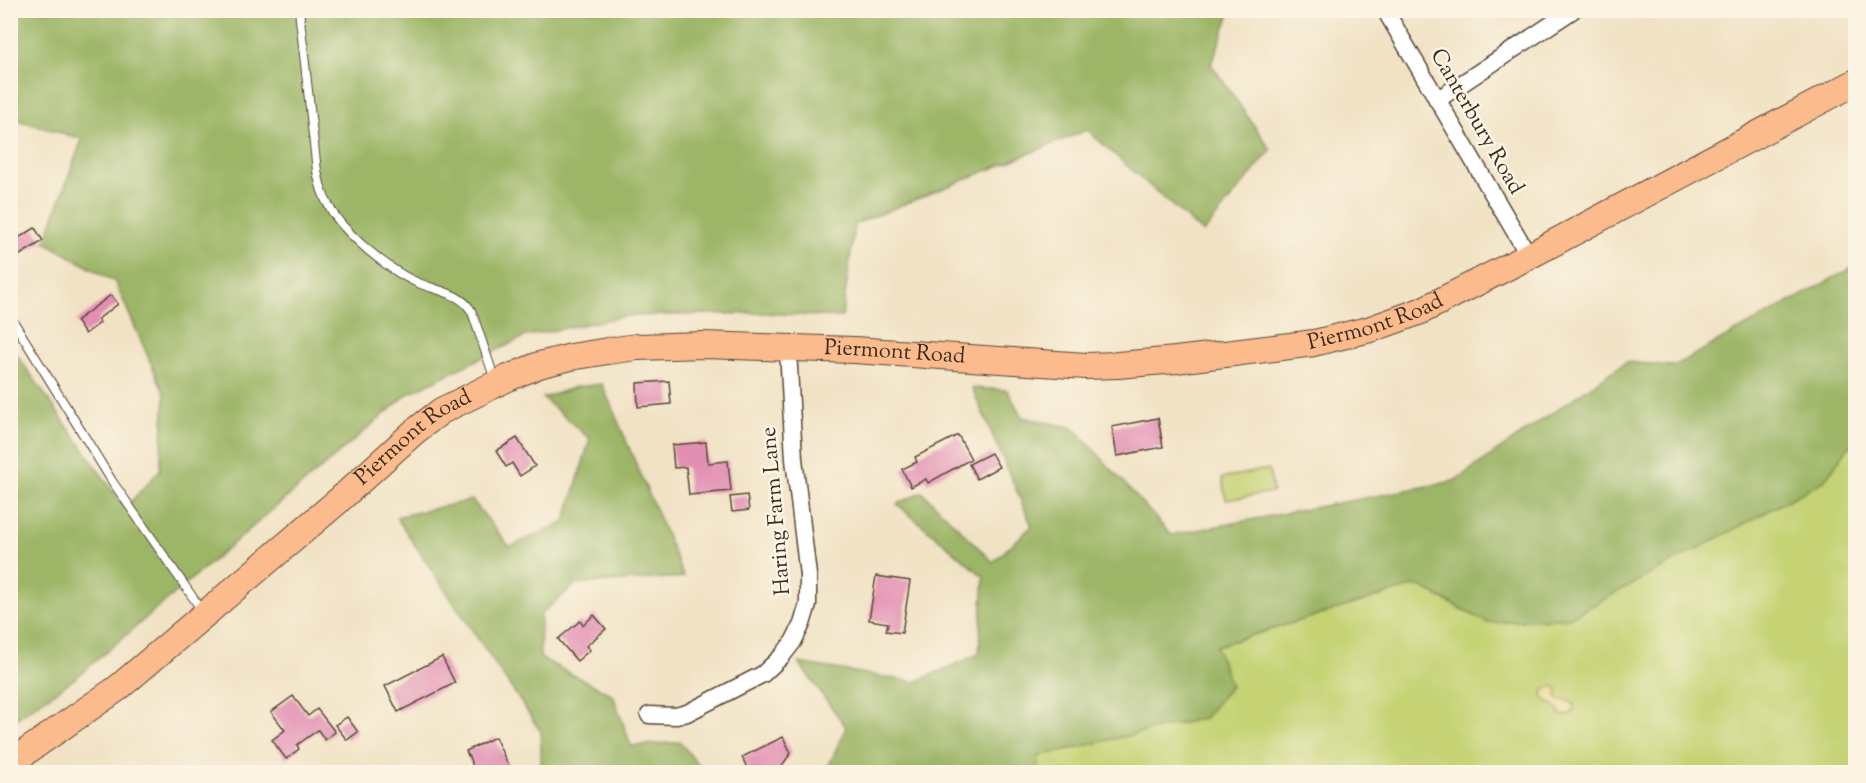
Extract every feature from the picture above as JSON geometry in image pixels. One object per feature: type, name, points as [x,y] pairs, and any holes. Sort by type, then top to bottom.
[{"type":"main road","name":"Piermont Road","points":[[10,763],[118,688],[441,411],[496,383],[539,365],[572,357],[637,347],[703,345],[854,350],[1086,366],[1118,366],[1314,342],[1371,328],[1421,311],[1856,82]]},
{"type":"street","name":"Canterbury Road","points":[[1385,10],[1529,256]]},
{"type":"street","points":[[1437,100],[1573,10]]},
{"type":"street","name":"Haring Farm Lane","points":[[649,715],[676,716],[687,713],[763,674],[793,642],[802,624],[808,604],[808,575],[794,459],[788,349]]},
{"type":"lane","points":[[299,10],[316,171],[322,193],[330,209],[352,236],[397,271],[413,281],[461,298],[468,304],[496,383]]},
{"type":"lane","points":[[10,316],[112,481],[205,615]]},
{"type":"green space","points":[[11,11],[1231,11],[1211,64],[1271,150],[1203,233],[1087,130],[855,224],[842,317],[762,313],[625,316],[526,336],[409,393],[77,677],[11,722],[10,345],[125,508],[160,470],[165,395],[115,282],[45,242],[82,139],[11,118]]},
{"type":"green space","points":[[1855,266],[1855,445],[1850,445],[1824,481],[1569,618],[1488,623],[1417,585],[1216,646],[1231,686],[1204,718],[1039,756],[1038,772],[826,772],[846,727],[799,663],[915,682],[979,654],[984,577],[897,504],[922,492],[993,562],[1032,526],[972,388],[1007,390],[1022,417],[1074,428],[1171,535],[1454,481],[1626,362],[1674,366]]},
{"type":"green space","points":[[602,384],[684,577],[576,584],[541,614],[540,658],[613,695],[631,746],[680,742],[704,772],[541,772],[541,732],[396,517],[472,500],[510,547],[565,522],[590,439],[543,398],[576,387]]},
{"type":"green space","points":[[1850,445],[1855,445],[1855,772],[1038,772],[1038,756],[1204,718],[1216,646],[1417,585],[1488,623],[1824,481]]},
{"type":"green space","points":[[1269,469],[1273,492],[1226,500],[1222,478]]},
{"type":"sand","points":[[1552,686],[1558,690],[1558,700],[1573,703],[1574,710],[1571,714],[1561,715],[1557,708],[1542,697],[1543,690]]},
{"type":"building","points":[[35,228],[43,241],[10,261],[10,243]]},
{"type":"building","points":[[111,295],[118,304],[98,319],[100,323],[85,334],[76,321]]},
{"type":"building","points":[[669,381],[671,404],[638,407],[637,383]]},
{"type":"building","points":[[1158,418],[1163,447],[1117,456],[1112,427]]},
{"type":"building","points":[[958,435],[971,459],[928,483],[926,479],[911,487],[902,469],[917,462],[915,457]]},
{"type":"building","points":[[517,438],[535,466],[520,476],[512,463],[506,467],[496,451]]},
{"type":"building","points":[[706,442],[708,463],[728,461],[731,491],[689,495],[686,467],[674,468],[672,445]]},
{"type":"building","points":[[991,453],[999,467],[977,479],[969,464]]},
{"type":"building","points":[[747,495],[749,510],[732,512],[730,497]]},
{"type":"building","points":[[876,576],[910,581],[902,633],[886,631],[888,623],[869,620]]},
{"type":"building","points":[[594,615],[606,629],[586,646],[590,650],[577,661],[558,639],[580,621],[583,625]]},
{"type":"building","points":[[442,657],[455,683],[398,712],[385,686]]},
{"type":"building","points":[[293,696],[308,716],[317,709],[335,732],[325,740],[318,730],[297,745],[299,749],[286,759],[272,740],[285,730],[271,712]]},
{"type":"building","points":[[347,717],[358,732],[347,740],[335,725]]},
{"type":"building","points":[[495,737],[509,767],[496,772],[476,772],[466,751]]},
{"type":"building","points":[[783,737],[791,753],[778,771],[749,772],[742,757]]}]
